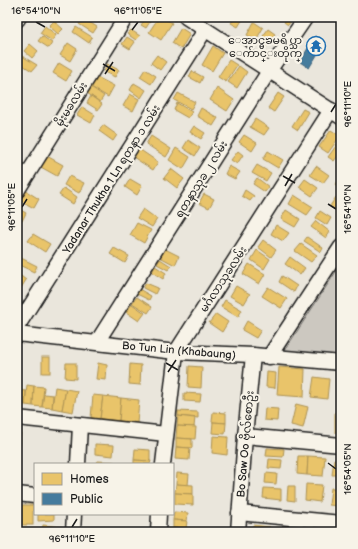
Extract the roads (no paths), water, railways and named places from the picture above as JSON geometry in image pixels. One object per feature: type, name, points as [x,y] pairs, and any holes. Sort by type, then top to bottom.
[{"type":"street","name":"မိုးမခလမ်း","points":[[17,191],[126,17]]},
{"type":"street","points":[[186,17],[336,114]]},
{"type":"street","name":"ရတနာသုခ ၂ လမ်း","points":[[97,342],[269,71],[306,17]]},
{"type":"street","name":"Yadanar Thukha 1 Ln ရတနာ ၁ လမ်း","points":[[17,328],[205,30]]},
{"type":"street","name":"မင်္ဂလာသုခလမ်း","points":[[163,463],[176,352],[336,114]]},
{"type":"street","points":[[269,357],[341,247]]},
{"type":"street","name":"Bo Tun Lin (Khabaung)","points":[[17,334],[176,352],[253,355],[341,363]]},
{"type":"street","name":"Bo Saw Oo ဗိုလ်စောဦး","points":[[238,532],[253,355]]},
{"type":"street","points":[[17,418],[166,434]]},
{"type":"street","points":[[78,463],[80,425]]},
{"type":"street","points":[[245,436],[341,444]]},
{"type":"street","points":[[17,494],[34,496]]},
{"type":"street","points":[[239,513],[341,523]]},
{"type":"street","points":[[73,532],[74,515]]},
{"type":"street","points":[[158,532],[159,515]]},
{"type":"place","name":"ေအာင္ဓၶမရိပ္သာ ေက်ာင္းတိုက္","points":[[316,46]]}]
